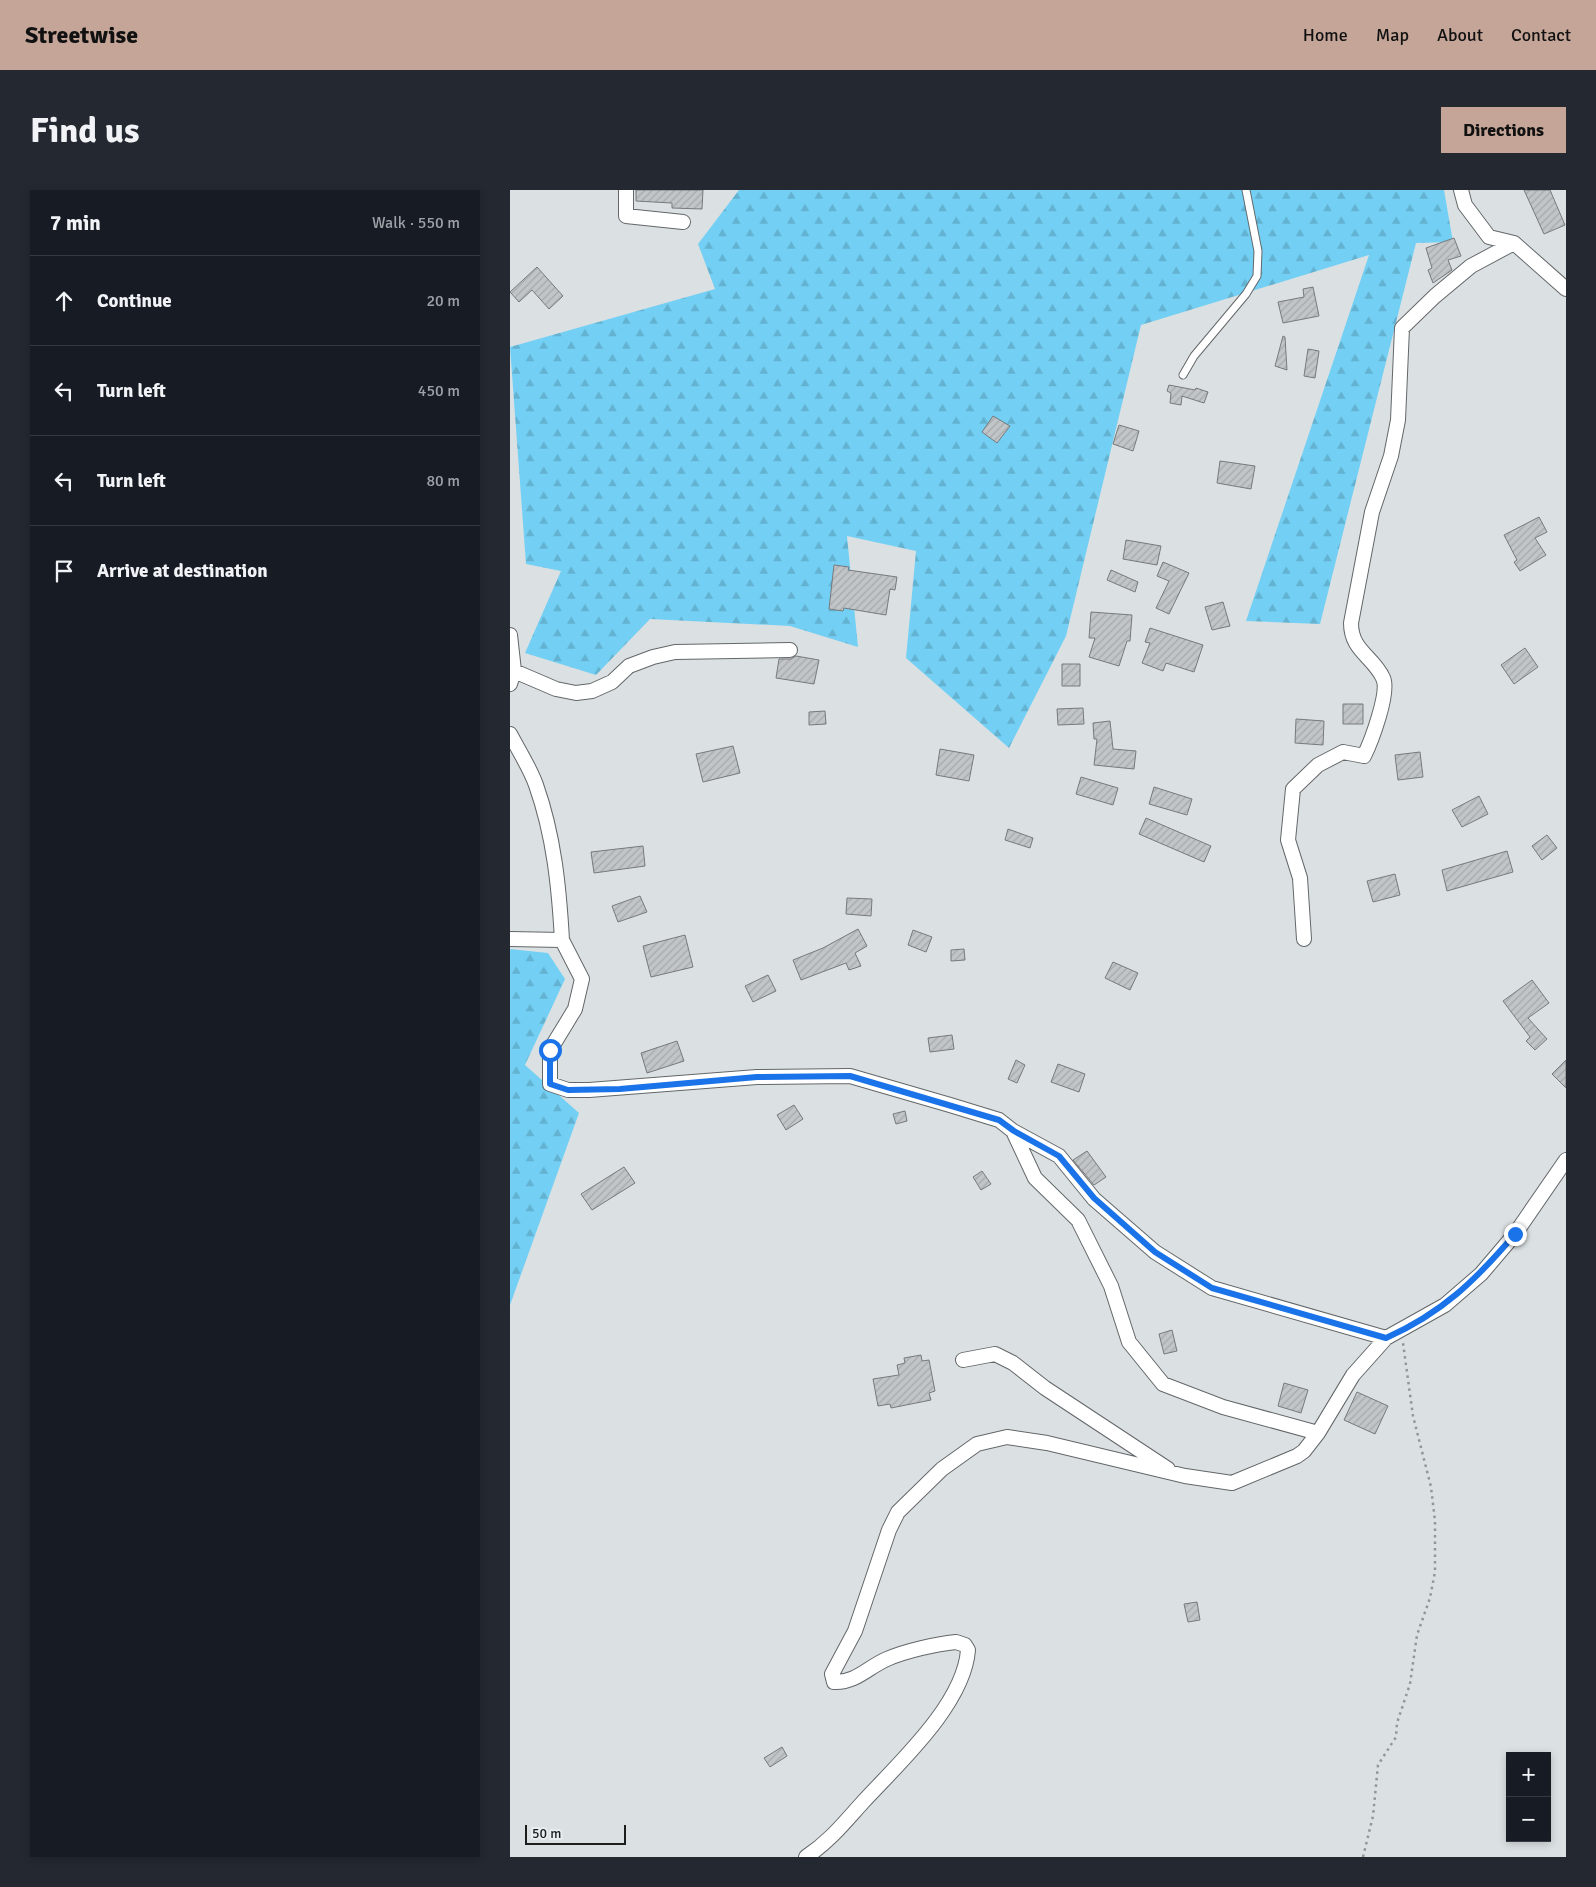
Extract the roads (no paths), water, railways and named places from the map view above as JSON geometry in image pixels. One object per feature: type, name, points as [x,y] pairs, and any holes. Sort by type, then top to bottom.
[{"type":"street","points":[[626,190],[626,216],[683,222]]},
{"type":"street","points":[[1461,190],[1465,205],[1489,237],[1514,243],[1566,289]]},
{"type":"street","points":[[1304,939],[1300,878],[1288,840],[1293,789],[1318,765],[1344,752],[1364,756],[1372,741],[1385,697],[1384,680],[1351,636],[1351,624],[1372,512],[1391,456],[1398,420],[1402,328],[1435,296],[1471,266],[1514,243]]},
{"type":"street","points":[[510,635],[512,677],[576,693],[592,691],[612,682],[629,666],[653,657],[675,652],[790,650]]},
{"type":"street","points":[[510,734],[536,784],[550,831],[558,888],[562,940],[582,979],[575,1009],[550,1050],[550,1084],[568,1090],[597,1090],[757,1077],[850,1076],[999,1120],[1014,1131],[1059,1156],[1094,1198],[1155,1252],[1212,1288],[1386,1338]]},
{"type":"street","points":[[510,939],[562,940]]},
{"type":"street","points":[[1014,1131],[1035,1178],[1078,1220],[1111,1286],[1128,1342],[1163,1384],[1223,1407],[1318,1432]]},
{"type":"street","points":[[806,1857],[825,1845],[936,1721],[958,1685],[968,1657],[968,1650],[965,1645],[956,1642],[944,1643],[887,1659],[863,1675],[843,1683],[834,1682],[832,1674],[855,1631],[889,1530],[898,1512],[942,1469],[977,1444],[1007,1437],[1047,1443],[1176,1474],[1232,1483],[1297,1456],[1304,1451],[1318,1432],[1353,1375],[1386,1338],[1446,1305],[1481,1274],[1515,1234],[1566,1160]]},
{"type":"street","points":[[963,1360],[995,1354],[1013,1363],[1045,1388],[1176,1474]]},
{"type":"lane","points":[[1184,375],[1194,356],[1246,294],[1257,276],[1258,252],[1246,190]]}]
